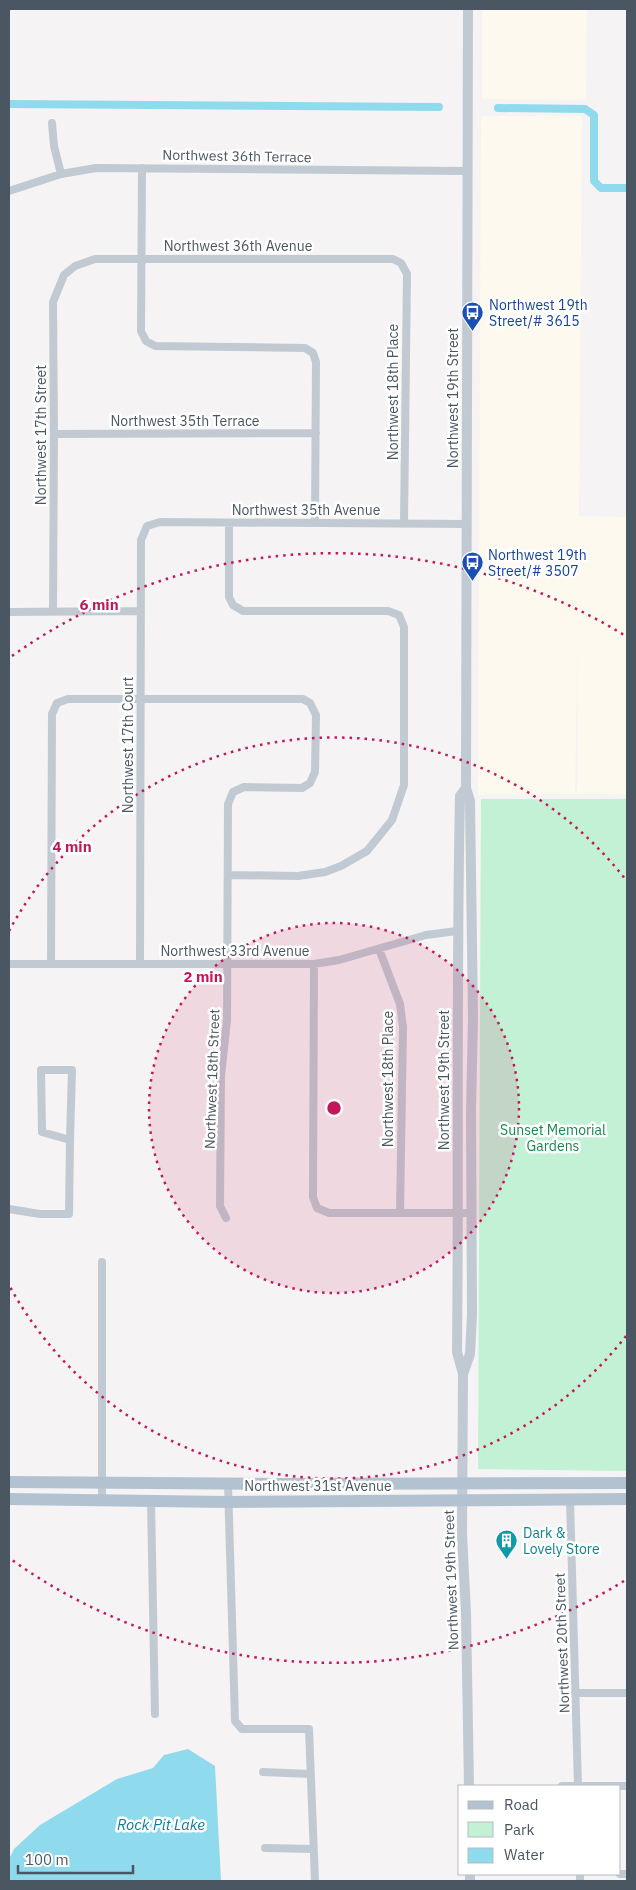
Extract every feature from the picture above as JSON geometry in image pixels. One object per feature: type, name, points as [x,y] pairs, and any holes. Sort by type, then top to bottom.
[{"type":"main road","name":"Northwest 31st Avenue","points":[[9,1482],[228,1484],[627,1482]]},
{"type":"main road","name":"Northwest 31st Avenue","points":[[9,1499],[228,1502],[627,1499]]},
{"type":"street","name":"Northwest 19th Street","points":[[463,1374],[470,1354],[472,1213],[472,886],[470,801],[466,788],[468,9]]},
{"type":"street","points":[[52,123],[54,146],[61,174]]},
{"type":"street","name":"Northwest 36th Terrace","points":[[9,191],[61,174],[96,168],[468,171]]},
{"type":"street","points":[[142,168],[142,332],[146,341],[155,346],[306,348],[313,353],[316,362],[315,523]]},
{"type":"street","name":"Northwest 36th Avenue","points":[[75,266],[95,259],[141,258],[394,258],[401,263]]},
{"type":"street","name":"Northwest 18th Place","points":[[401,263],[407,274],[404,523]]},
{"type":"street","name":"Northwest 17th Street","points":[[53,611],[53,302],[56,290],[64,275],[75,266]]},
{"type":"street","name":"Northwest 35th Terrace","points":[[54,434],[316,433]]},
{"type":"street","name":"Northwest 35th Avenue","points":[[147,526],[160,522],[466,524]]},
{"type":"street","points":[[228,875],[298,876],[325,872],[341,866],[367,851],[392,820],[404,784],[404,628],[399,616],[388,611],[243,611],[233,605],[229,597],[229,523]]},
{"type":"street","name":"Northwest 17th Court","points":[[140,964],[141,540],[147,526]]},
{"type":"street","points":[[9,612],[141,611]]},
{"type":"street","points":[[51,964],[52,714],[57,703],[68,699],[141,699]]},
{"type":"street","name":"Northwest 18th Street","points":[[141,699],[303,699],[310,703],[316,715],[315,772],[310,784],[302,788],[244,787],[233,792],[228,804],[227,1020],[222,1076],[220,1196],[220,1206],[226,1218]]},
{"type":"street","name":"Northwest 19th Street","points":[[466,788],[460,796],[457,931],[459,1213],[457,1352],[463,1374],[462,1501],[469,1785]]},
{"type":"street","name":"Northwest 33rd Avenue","points":[[9,964],[314,964],[339,960],[426,935],[457,931]]},
{"type":"street","name":"Northwest 18th Place","points":[[379,948],[400,1004],[403,1027],[400,1213]]},
{"type":"street","points":[[314,964],[312,1197],[317,1208],[328,1213],[472,1213]]},
{"type":"street","points":[[9,1209],[40,1214],[70,1214],[72,1070],[41,1070],[42,1132],[70,1140]]},
{"type":"street","points":[[102,1262],[102,1500]]},
{"type":"street","points":[[228,1484],[234,1721],[242,1729],[309,1729],[315,1881]]},
{"type":"street","name":"Northwest 20th Street","points":[[570,1500],[578,1785]]},
{"type":"street","points":[[151,1501],[155,1714]]},
{"type":"street","points":[[576,1693],[627,1693]]},
{"type":"street","points":[[264,1772],[310,1774]]},
{"type":"street","points":[[265,1848],[313,1849]]},
{"type":"shaded area","points":[[482,9],[587,9],[586,100],[482,99]]},
{"type":"shaded area","points":[[481,116],[582,116],[579,516],[627,517],[627,795],[577,794],[578,624],[575,794],[478,795]]},
{"type":"green space","name":"Sunset Memorial Gardens","points":[[481,799],[627,799],[627,1471],[478,1469]]},
{"type":"water","name":"Rock Pit Lake","points":[[188,1749],[215,1766],[221,1881],[9,1881],[9,1859],[14,1849],[40,1825],[117,1779],[153,1768],[164,1755]]},
{"type":"waterway","points":[[9,104],[439,107]]},
{"type":"waterway","points":[[498,108],[585,109],[594,115],[594,181],[601,188],[627,188]]},
{"type":"place","name":"Northwest 19th Street/# 3615","points":[[473,332]]},
{"type":"place","name":"Northwest 19th Street/# 3507","points":[[472,582]]},
{"type":"place","name":"Dark & Lovely Store","points":[[507,1560]]}]
